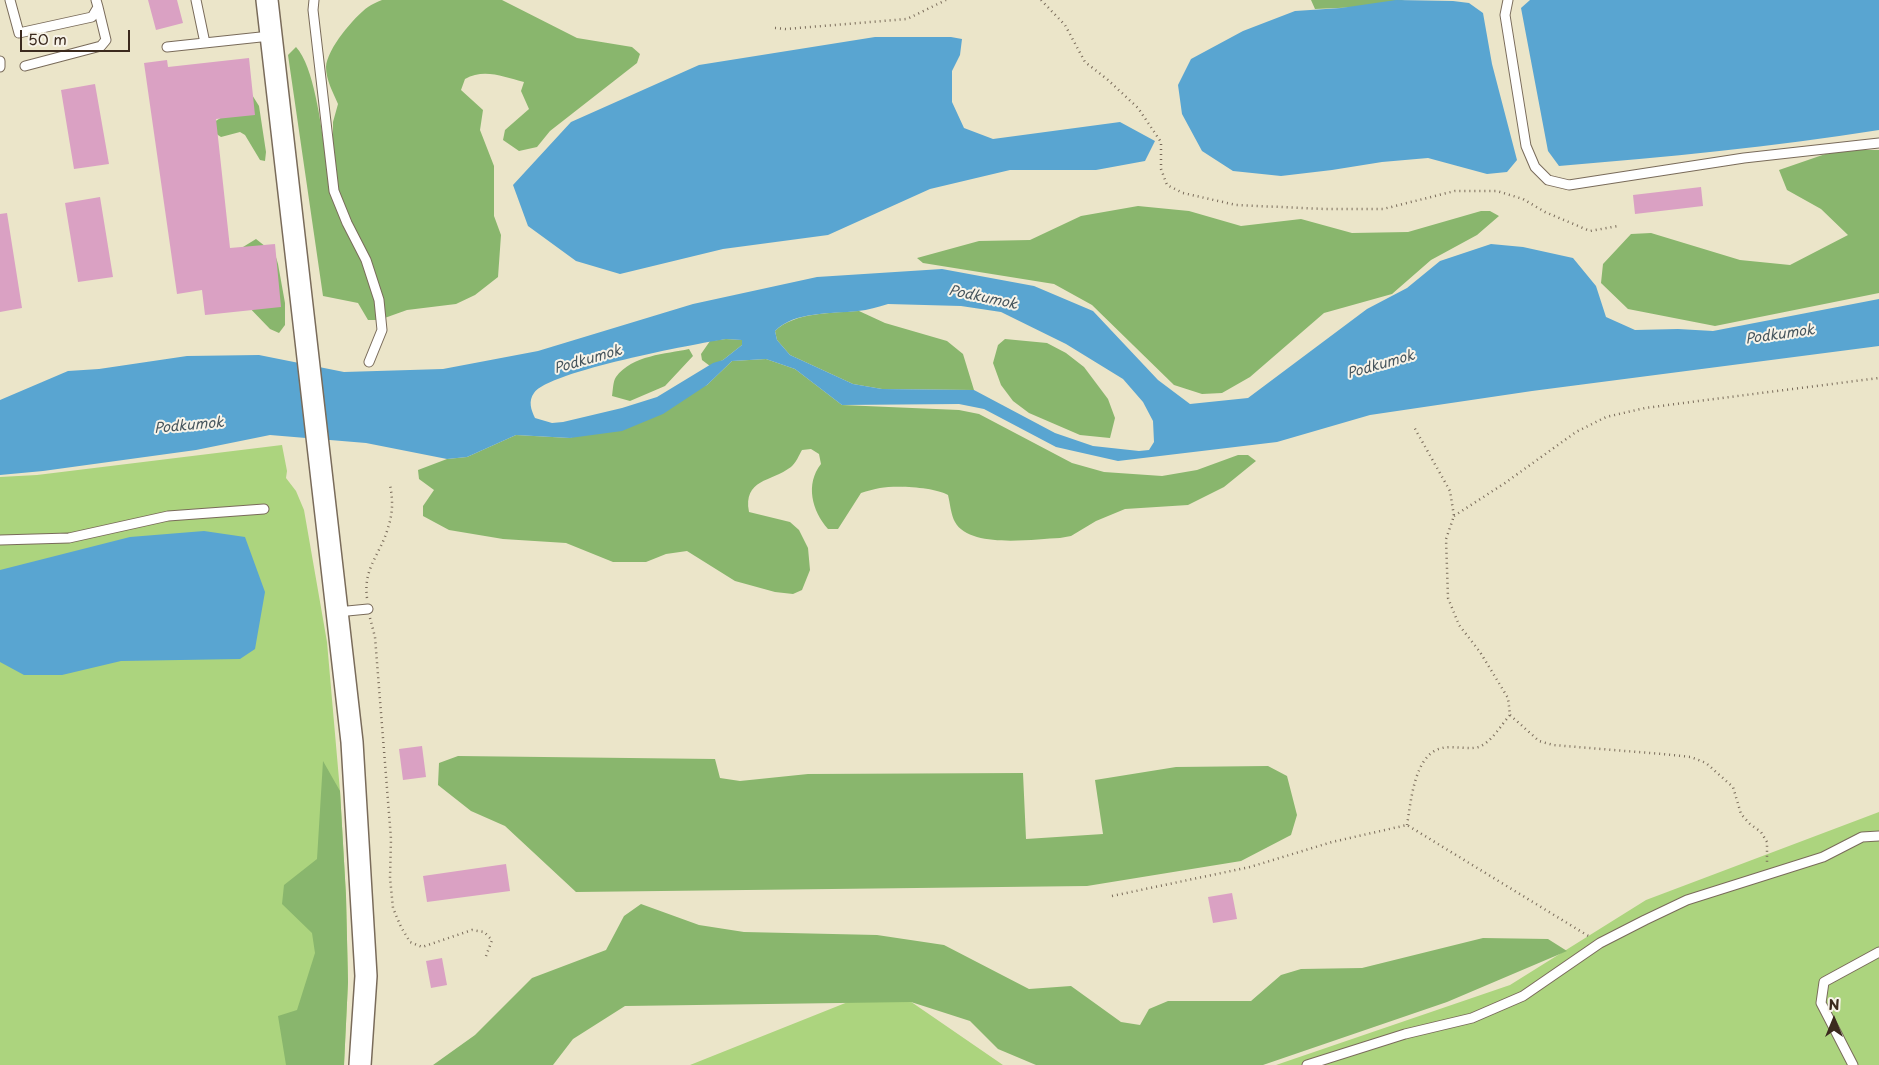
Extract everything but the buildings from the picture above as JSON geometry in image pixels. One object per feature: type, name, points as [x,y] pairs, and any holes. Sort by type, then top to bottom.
[{"type":"street","points":[[267,0],[352,742],[366,976],[360,1065]]},
{"type":"lane","points":[[10,0],[19,33],[92,17],[97,4]]},
{"type":"lane","points":[[196,0],[205,43]]},
{"type":"lane","points":[[314,0],[313,10],[334,191],[347,223],[366,260],[379,300],[382,330],[370,362]]},
{"type":"lane","points":[[1508,0],[1505,15],[1526,146],[1535,168],[1548,180],[1569,185],[1744,158],[1879,143]]},
{"type":"lane","points":[[25,66],[102,46],[106,40],[97,4]]},
{"type":"lane","points":[[167,47],[270,36]]},
{"type":"lane","points":[[0,61],[0,67]]},
{"type":"lane","points":[[0,540],[70,538],[168,516],[264,509]]},
{"type":"lane","points":[[337,612],[368,609]]},
{"type":"lane","points":[[1307,1065],[1405,1034],[1472,1018],[1523,996],[1600,943],[1687,900],[1824,857],[1862,838],[1879,836]]},
{"type":"lane","points":[[1853,1065],[1821,1004],[1824,982],[1879,952]]},
{"type":"path","points":[[775,28],[786,29],[907,19],[946,0]]},
{"type":"path","points":[[1041,0],[1065,25],[1085,62],[1138,108],[1161,142],[1161,169],[1167,185],[1182,193],[1236,205],[1325,209],[1383,209],[1455,191],[1497,191],[1524,199],[1545,212],[1590,231],[1618,226]]},
{"type":"path","points":[[1454,516],[1505,483],[1576,432],[1606,416],[1645,408],[1879,378]]},
{"type":"path","points":[[1414,427],[1450,492],[1454,516],[1446,540],[1448,598],[1459,625],[1480,652],[1508,698],[1510,715],[1539,741],[1553,745],[1691,757],[1706,763],[1733,787],[1741,814],[1764,837],[1766,842],[1767,875]]},
{"type":"path","points":[[390,485],[393,502],[388,528],[370,567],[365,584],[368,609],[375,637],[391,839],[390,878],[393,908],[410,942],[422,947],[472,930],[484,932],[492,940],[486,956]]},
{"type":"path","points":[[1406,825],[1414,783],[1421,765],[1430,753],[1442,748],[1479,747],[1490,740],[1510,715]]},
{"type":"path","points":[[1112,896],[1250,867],[1332,842],[1406,825],[1600,943]]},
{"type":"green space","points":[[382,0],[502,0],[577,38],[632,47],[640,54],[637,63],[550,131],[537,147],[519,151],[503,140],[505,130],[529,109],[521,91],[524,82],[487,74],[479,74],[465,79],[461,90],[483,110],[480,130],[494,166],[494,216],[501,235],[498,277],[475,295],[456,304],[407,310],[379,320],[368,320],[358,303],[323,296],[288,55],[296,47],[308,68],[316,97],[325,152],[333,151],[333,122],[338,104],[327,77],[326,67],[328,60],[331,51],[342,34],[356,18],[370,6]]},
{"type":"green space","points":[[1311,0],[1405,0],[1383,6],[1315,9]]},
{"type":"green space","points":[[249,90],[259,106],[266,152],[265,161],[260,160],[245,135],[240,132],[221,137],[209,129],[211,124],[241,105]]},
{"type":"green space","points":[[1837,150],[1879,150],[1879,293],[1715,326],[1628,309],[1601,283],[1603,264],[1631,234],[1651,233],[1740,260],[1790,265],[1848,235],[1821,209],[1787,190],[1779,170]]},
{"type":"green space","points":[[1138,206],[1189,211],[1241,226],[1301,219],[1352,233],[1408,232],[1481,211],[1490,211],[1499,216],[1477,235],[1431,260],[1392,294],[1324,313],[1250,377],[1222,393],[1202,394],[1174,385],[1092,305],[1054,284],[923,263],[917,258],[979,241],[1030,240],[1081,216]]},
{"type":"green space","points":[[256,239],[275,254],[278,264],[285,303],[285,325],[279,333],[270,329],[242,300],[230,255]]},
{"type":"green space","points":[[859,311],[885,323],[947,341],[963,354],[974,390],[882,389],[853,384],[790,355],[777,340],[775,331],[793,320],[826,313]]},
{"type":"green space","points":[[726,339],[743,340],[742,345],[723,360],[710,366],[702,360],[701,354],[710,341]]},
{"type":"green space","points":[[1005,339],[1047,343],[1066,353],[1084,367],[1108,399],[1115,418],[1110,438],[1080,435],[1029,413],[1013,401],[1001,385],[993,363],[998,345]]},
{"type":"green space","points":[[689,349],[693,356],[665,386],[630,401],[612,396],[616,377],[631,364],[660,354]]},
{"type":"green space","points":[[766,359],[795,369],[842,405],[959,410],[979,414],[1072,463],[1104,472],[1162,476],[1197,470],[1238,455],[1248,455],[1256,461],[1224,487],[1188,505],[1125,509],[1096,521],[1071,536],[1034,540],[1003,540],[974,536],[963,530],[955,522],[948,495],[934,490],[915,487],[887,487],[861,493],[838,529],[828,529],[818,514],[812,489],[813,480],[821,464],[819,454],[811,449],[802,450],[791,467],[754,487],[748,501],[749,512],[790,522],[799,530],[808,548],[810,570],[802,590],[793,594],[775,592],[735,581],[687,551],[666,554],[646,562],[613,562],[566,543],[503,539],[449,530],[423,516],[423,506],[434,490],[419,479],[418,470],[447,459],[467,457],[516,435],[570,438],[707,385],[732,361]]},
{"type":"green space","points":[[282,445],[287,471],[286,478],[296,491],[304,510],[327,642],[340,791],[346,896],[348,982],[344,1065],[0,1065],[0,477],[37,475]]},
{"type":"green space","points":[[458,756],[715,759],[720,778],[740,781],[808,774],[1023,773],[1026,839],[1103,834],[1095,780],[1176,767],[1268,766],[1287,776],[1297,815],[1291,835],[1241,861],[1087,886],[576,892],[505,826],[471,811],[438,785],[439,763]]},
{"type":"green space","points":[[323,761],[340,791],[346,896],[348,982],[344,1065],[286,1065],[278,1016],[297,1010],[315,953],[312,933],[282,904],[284,885],[317,859]]},
{"type":"green space","points":[[1879,812],[1879,1065],[1276,1065],[1510,985],[1646,900]]},
{"type":"green space","points":[[641,904],[699,925],[744,932],[877,935],[944,945],[1029,989],[1071,986],[1121,1022],[1140,1025],[1149,1009],[1168,1001],[1251,1001],[1281,975],[1301,969],[1362,968],[1483,938],[1548,939],[1567,951],[1447,1002],[1263,1065],[1036,1065],[998,1049],[970,1021],[911,1002],[625,1006],[573,1039],[553,1065],[433,1065],[475,1035],[532,978],[606,950],[624,916]]},
{"type":"green space","points":[[888,986],[1003,1065],[690,1065]]},
{"type":"water","points":[[1396,0],[1469,3],[1483,13],[1492,64],[1517,160],[1507,172],[1487,174],[1428,158],[1382,162],[1281,176],[1233,171],[1202,151],[1182,114],[1178,85],[1191,59],[1243,31],[1295,11],[1341,8]]},
{"type":"water","points":[[1530,0],[1879,0],[1879,130],[1719,151],[1559,166],[1548,151],[1521,8]]},
{"type":"water","points":[[875,37],[951,37],[962,39],[960,55],[952,71],[952,102],[964,128],[993,139],[1120,122],[1155,141],[1145,161],[1096,170],[1010,170],[930,189],[828,235],[723,249],[620,274],[576,261],[528,226],[513,185],[571,122],[699,65]]},
{"type":"water","name":"Podkumok","points":[[1491,244],[1523,247],[1573,258],[1596,286],[1606,317],[1635,330],[1678,329],[1713,331],[1879,299],[1879,346],[1532,391],[1370,415],[1277,442],[1118,461],[1056,447],[984,409],[959,404],[842,405],[795,369],[766,359],[732,361],[707,385],[663,414],[622,431],[570,438],[516,435],[467,457],[447,459],[366,443],[270,435],[196,450],[0,475],[0,400],[68,371],[99,369],[187,356],[259,355],[344,372],[443,369],[538,351],[693,304],[817,277],[942,269],[1034,286],[1093,311],[1158,380],[1190,404],[1248,398],[1367,309],[1407,288],[1440,261]],"holes":[[[888,304],[961,306],[1001,312],[1066,344],[1123,379],[1143,402],[1153,421],[1154,442],[1149,450],[1139,451],[1093,446],[1055,433],[974,390],[882,389],[853,384],[790,355],[777,340],[775,331],[793,320],[814,315],[862,311]],[[726,339],[742,340],[742,345],[723,360],[713,363],[657,397],[622,408],[563,422],[552,423],[535,418],[532,412],[531,402],[534,393],[545,385],[566,376],[624,360]]]},
{"type":"water","points":[[204,531],[245,537],[265,592],[255,649],[240,659],[121,661],[62,675],[24,675],[0,662],[0,570],[130,537]]}]
